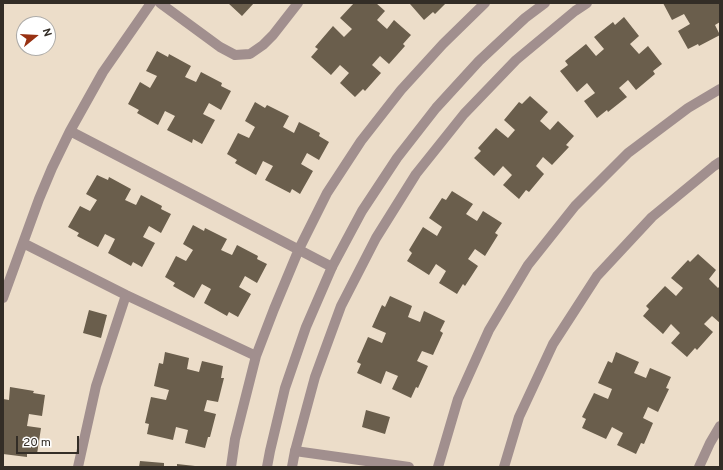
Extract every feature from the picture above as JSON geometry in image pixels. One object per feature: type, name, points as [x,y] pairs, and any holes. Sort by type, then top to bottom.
[{"type":"street","points":[[3,298],[38,199],[70,131],[103,72],[151,3]]},
{"type":"street","points":[[160,3],[220,47],[235,54],[250,54],[263,45],[273,35],[298,3]]},
{"type":"street","points":[[232,467],[235,439],[256,356],[299,249],[327,193],[361,141],[401,90],[443,44],[485,3]]},
{"type":"street","points":[[267,467],[285,388],[306,326],[332,267],[362,211],[397,158],[436,108],[479,61],[525,18],[545,3]]},
{"type":"street","points":[[292,467],[315,378],[341,306],[376,238],[416,174],[464,114],[516,60],[575,11],[587,3]]},
{"type":"street","points":[[438,467],[461,392],[489,330],[528,265],[574,206],[628,153],[688,108],[720,90]]},
{"type":"street","points":[[70,131],[332,267]]},
{"type":"street","points":[[504,467],[519,417],[553,344],[598,276],[652,216],[720,162]]},
{"type":"street","points":[[23,243],[126,295],[256,356]]},
{"type":"street","points":[[78,467],[96,386],[126,295]]},
{"type":"street","points":[[700,467],[710,443],[720,426]]},
{"type":"street","points":[[295,451],[409,467]]},
{"type":"building","points":[[228,3],[254,3],[242,16]]},
{"type":"building","points":[[354,3],[376,3],[385,11],[377,20],[387,29],[394,20],[411,35],[403,44],[405,46],[389,64],[380,56],[372,65],[381,73],[365,91],[363,89],[355,97],[340,83],[349,73],[340,65],[331,75],[311,57],[318,49],[315,47],[333,26],[344,37],[352,29],[340,18]]},
{"type":"building","points":[[446,3],[435,14],[433,12],[424,20],[410,4]]},
{"type":"building","points":[[663,3],[720,3],[720,22],[715,25],[720,35],[699,46],[698,44],[688,49],[678,31],[690,24],[684,14],[672,20]]},
{"type":"building","points":[[624,17],[639,36],[630,44],[639,54],[648,46],[662,64],[653,71],[655,74],[636,90],[628,80],[619,88],[627,97],[608,112],[607,110],[597,118],[584,101],[595,93],[587,83],[577,92],[560,71],[568,65],[565,61],[586,44],[596,56],[604,49],[594,37],[613,22],[615,25]]},
{"type":"building","points":[[157,51],[168,57],[169,54],[191,66],[185,77],[196,82],[201,72],[222,83],[221,86],[231,91],[221,110],[209,103],[203,114],[215,120],[202,144],[193,139],[192,143],[167,130],[175,116],[165,111],[158,125],[137,113],[139,110],[128,104],[140,82],[150,88],[157,76],[146,71]]},
{"type":"building","points":[[530,96],[548,112],[540,121],[550,130],[558,121],[574,136],[566,145],[569,147],[552,165],[543,157],[536,166],[544,174],[529,192],[526,190],[519,199],[503,185],[512,175],[503,166],[494,176],[474,158],[481,151],[478,148],[496,128],[508,138],[515,130],[504,120],[519,102],[522,104]]},
{"type":"building","points":[[255,102],[265,108],[267,105],[289,116],[283,127],[294,133],[299,122],[320,133],[319,136],[329,142],[319,160],[307,153],[301,164],[313,171],[300,194],[292,189],[290,193],[265,180],[273,166],[263,161],[256,175],[235,163],[237,160],[227,154],[238,133],[249,138],[255,127],[245,121]]},
{"type":"building","points":[[97,175],[108,180],[109,177],[131,189],[125,200],[136,205],[141,195],[162,206],[161,209],[171,214],[161,233],[149,226],[143,237],[155,243],[142,267],[133,262],[131,266],[108,253],[115,239],[105,234],[98,247],[77,236],[79,233],[68,227],[80,206],[90,211],[97,200],[86,194]]},
{"type":"building","points":[[452,191],[473,204],[466,214],[477,221],[483,211],[502,223],[495,233],[498,235],[485,256],[475,249],[468,259],[478,266],[465,286],[463,284],[457,294],[439,283],[446,271],[436,264],[429,275],[407,261],[412,253],[409,250],[423,227],[437,236],[442,227],[429,218],[442,198],[446,200]]},
{"type":"building","points":[[193,225],[204,231],[205,228],[227,239],[221,250],[232,255],[237,245],[258,256],[257,259],[267,264],[257,283],[245,276],[239,287],[251,294],[238,317],[229,312],[227,316],[204,303],[211,289],[202,284],[194,298],[173,286],[175,283],[165,277],[176,256],[186,261],[193,250],[183,244]]},
{"type":"building","points":[[698,254],[716,270],[709,279],[718,288],[720,286],[720,323],[712,316],[704,324],[713,332],[697,350],[695,348],[687,357],[671,343],[680,333],[671,324],[663,334],[643,316],[649,309],[646,306],[665,286],[676,296],[683,288],[671,278],[688,260],[690,262]]},
{"type":"building","points":[[390,296],[412,306],[408,317],[420,322],[424,311],[445,321],[440,331],[443,333],[433,355],[422,351],[417,361],[428,366],[418,388],[416,387],[411,398],[392,389],[398,376],[386,371],[381,384],[357,373],[361,364],[357,362],[368,337],[382,343],[386,333],[372,327],[382,305],[385,307]]},
{"type":"building","points":[[89,310],[107,315],[101,338],[83,333]]},
{"type":"building","points":[[165,352],[189,358],[187,369],[199,372],[202,361],[223,366],[221,378],[224,378],[218,402],[207,400],[204,411],[216,414],[210,437],[208,437],[205,448],[185,443],[188,430],[176,427],[173,440],[147,434],[149,424],[145,423],[151,397],[166,400],[169,390],[154,386],[159,363],[163,364]]},
{"type":"building","points":[[616,352],[639,362],[634,373],[646,378],[650,368],[671,377],[666,388],[669,389],[658,412],[648,407],[643,418],[653,423],[644,444],[641,443],[636,454],[617,445],[623,433],[612,427],[606,439],[582,428],[586,419],[582,417],[594,393],[608,399],[612,389],[598,383],[608,361],[612,363]]},
{"type":"building","points":[[10,387],[34,391],[33,393],[45,395],[42,416],[29,414],[27,426],[41,428],[37,454],[27,453],[27,457],[3,454],[3,399],[9,400]]},
{"type":"building","points":[[366,410],[390,417],[385,434],[362,427]]},
{"type":"building","points":[[140,461],[164,463],[164,467],[139,467]]},
{"type":"building","points":[[177,464],[195,466],[195,467],[177,467]]}]
